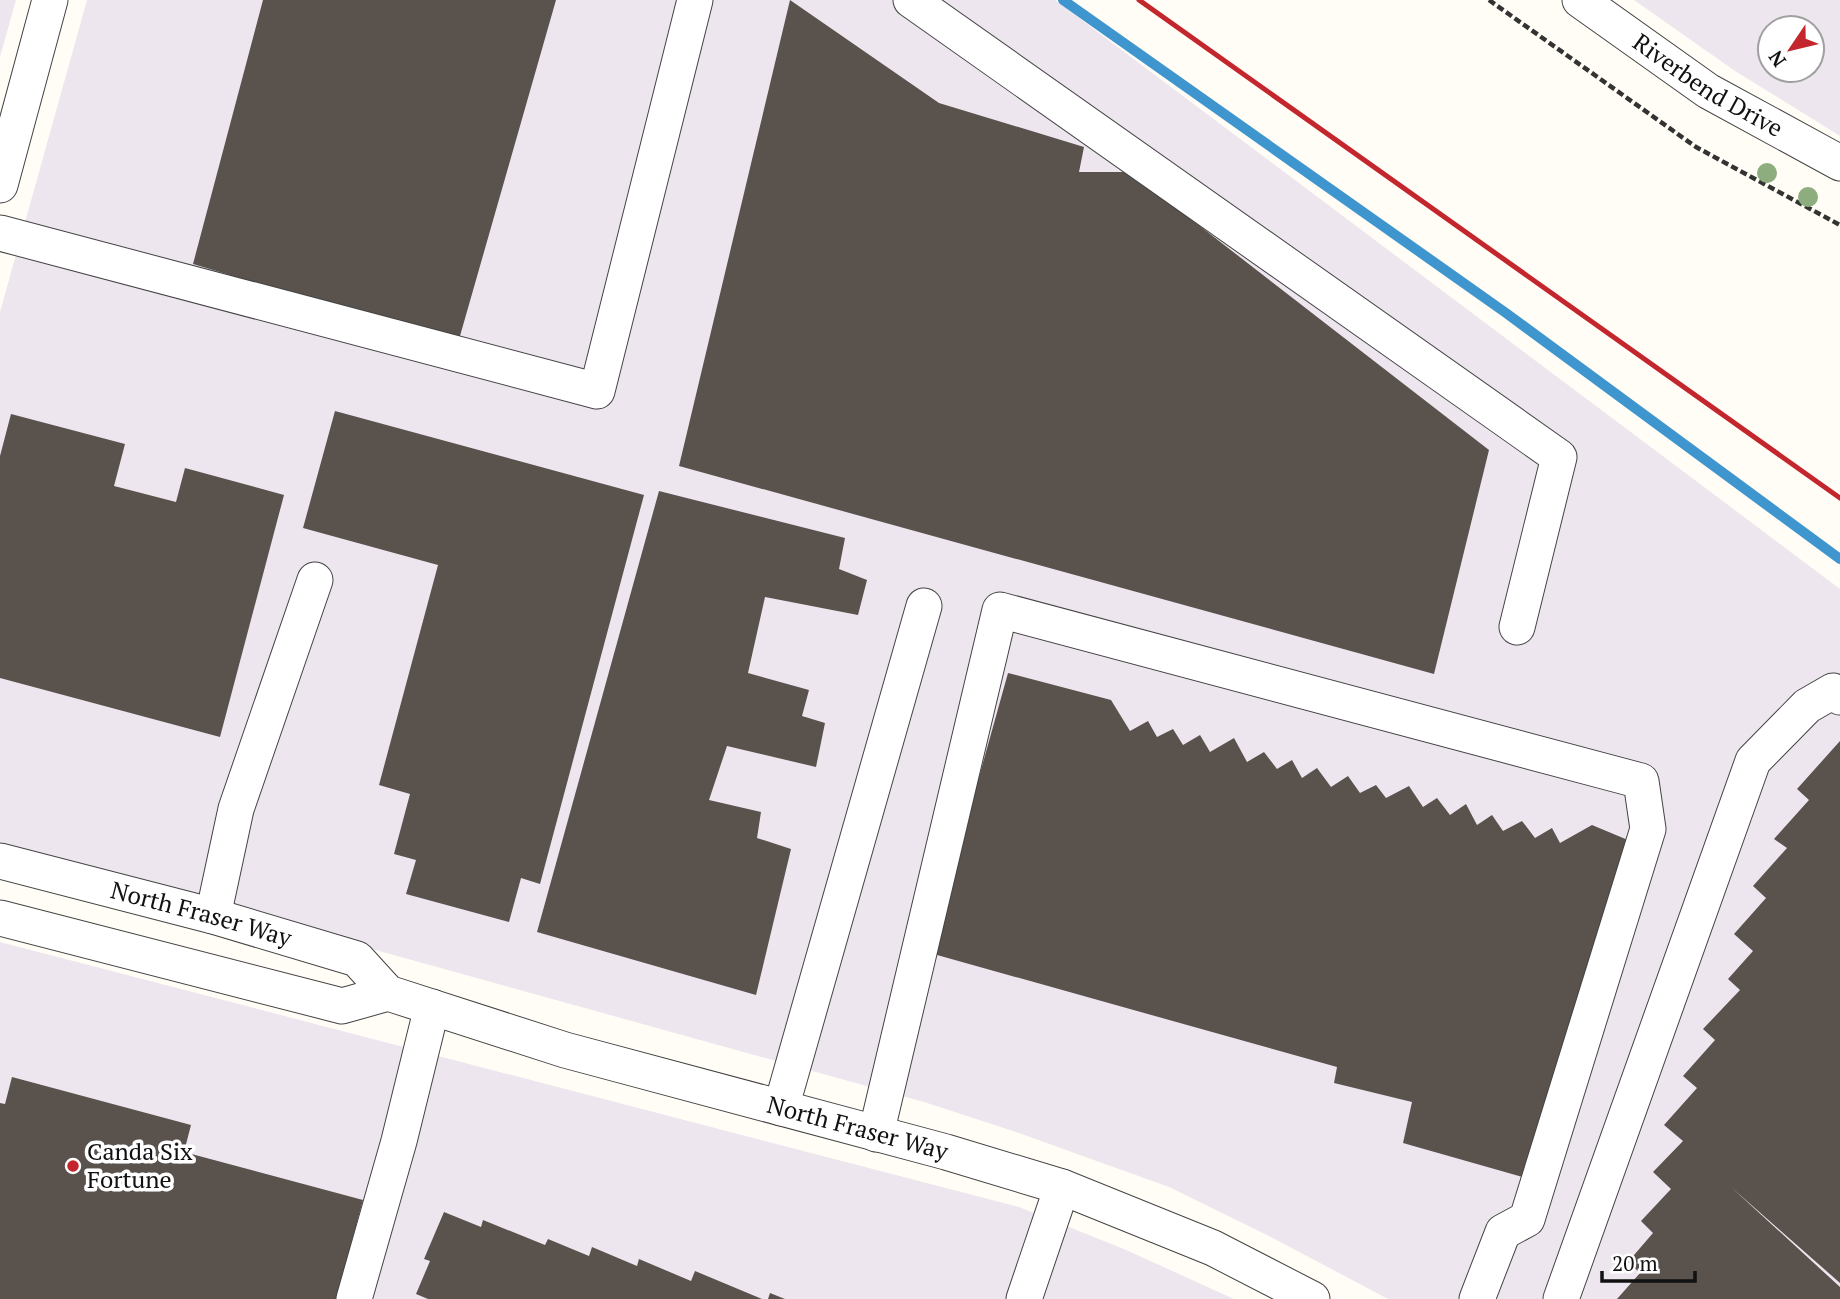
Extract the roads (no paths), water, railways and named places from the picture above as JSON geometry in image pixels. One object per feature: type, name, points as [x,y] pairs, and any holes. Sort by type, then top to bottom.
[{"type":"street","points":[[0,185],[50,0]]},
{"type":"street","points":[[0,233],[597,391],[695,0]]},
{"type":"street","points":[[911,0],[1559,457],[1517,627]]},
{"type":"street","name":"Riverbend Drive","points":[[1580,0],[1707,91],[1840,163]]},
{"type":"street","points":[[213,916],[236,809],[315,580]]},
{"type":"street","points":[[781,1108],[924,606]]},
{"type":"street","points":[[876,1133],[1000,610],[1641,781],[1648,830],[1527,1219],[1503,1232],[1477,1299]]},
{"type":"street","points":[[1561,1299],[1753,761],[1807,706],[1833,691],[1840,697]]},
{"type":"street","name":"North Fraser Way","points":[[0,861],[213,916],[357,959],[388,993],[565,1050],[876,1133],[1062,1187],[1213,1248],[1312,1299]]},
{"type":"street","points":[[0,918],[342,1006],[388,993]]},
{"type":"street","points":[[354,1299],[399,1141],[432,1007]]},
{"type":"street","points":[[1024,1299],[1062,1187]]},
{"type":"waterway","points":[[1063,0],[1506,313],[1840,559]]},
{"type":"railway","points":[[1139,0],[1840,498]]},
{"type":"place","name":"Canda Six Fortune","points":[[73,1166]]}]
